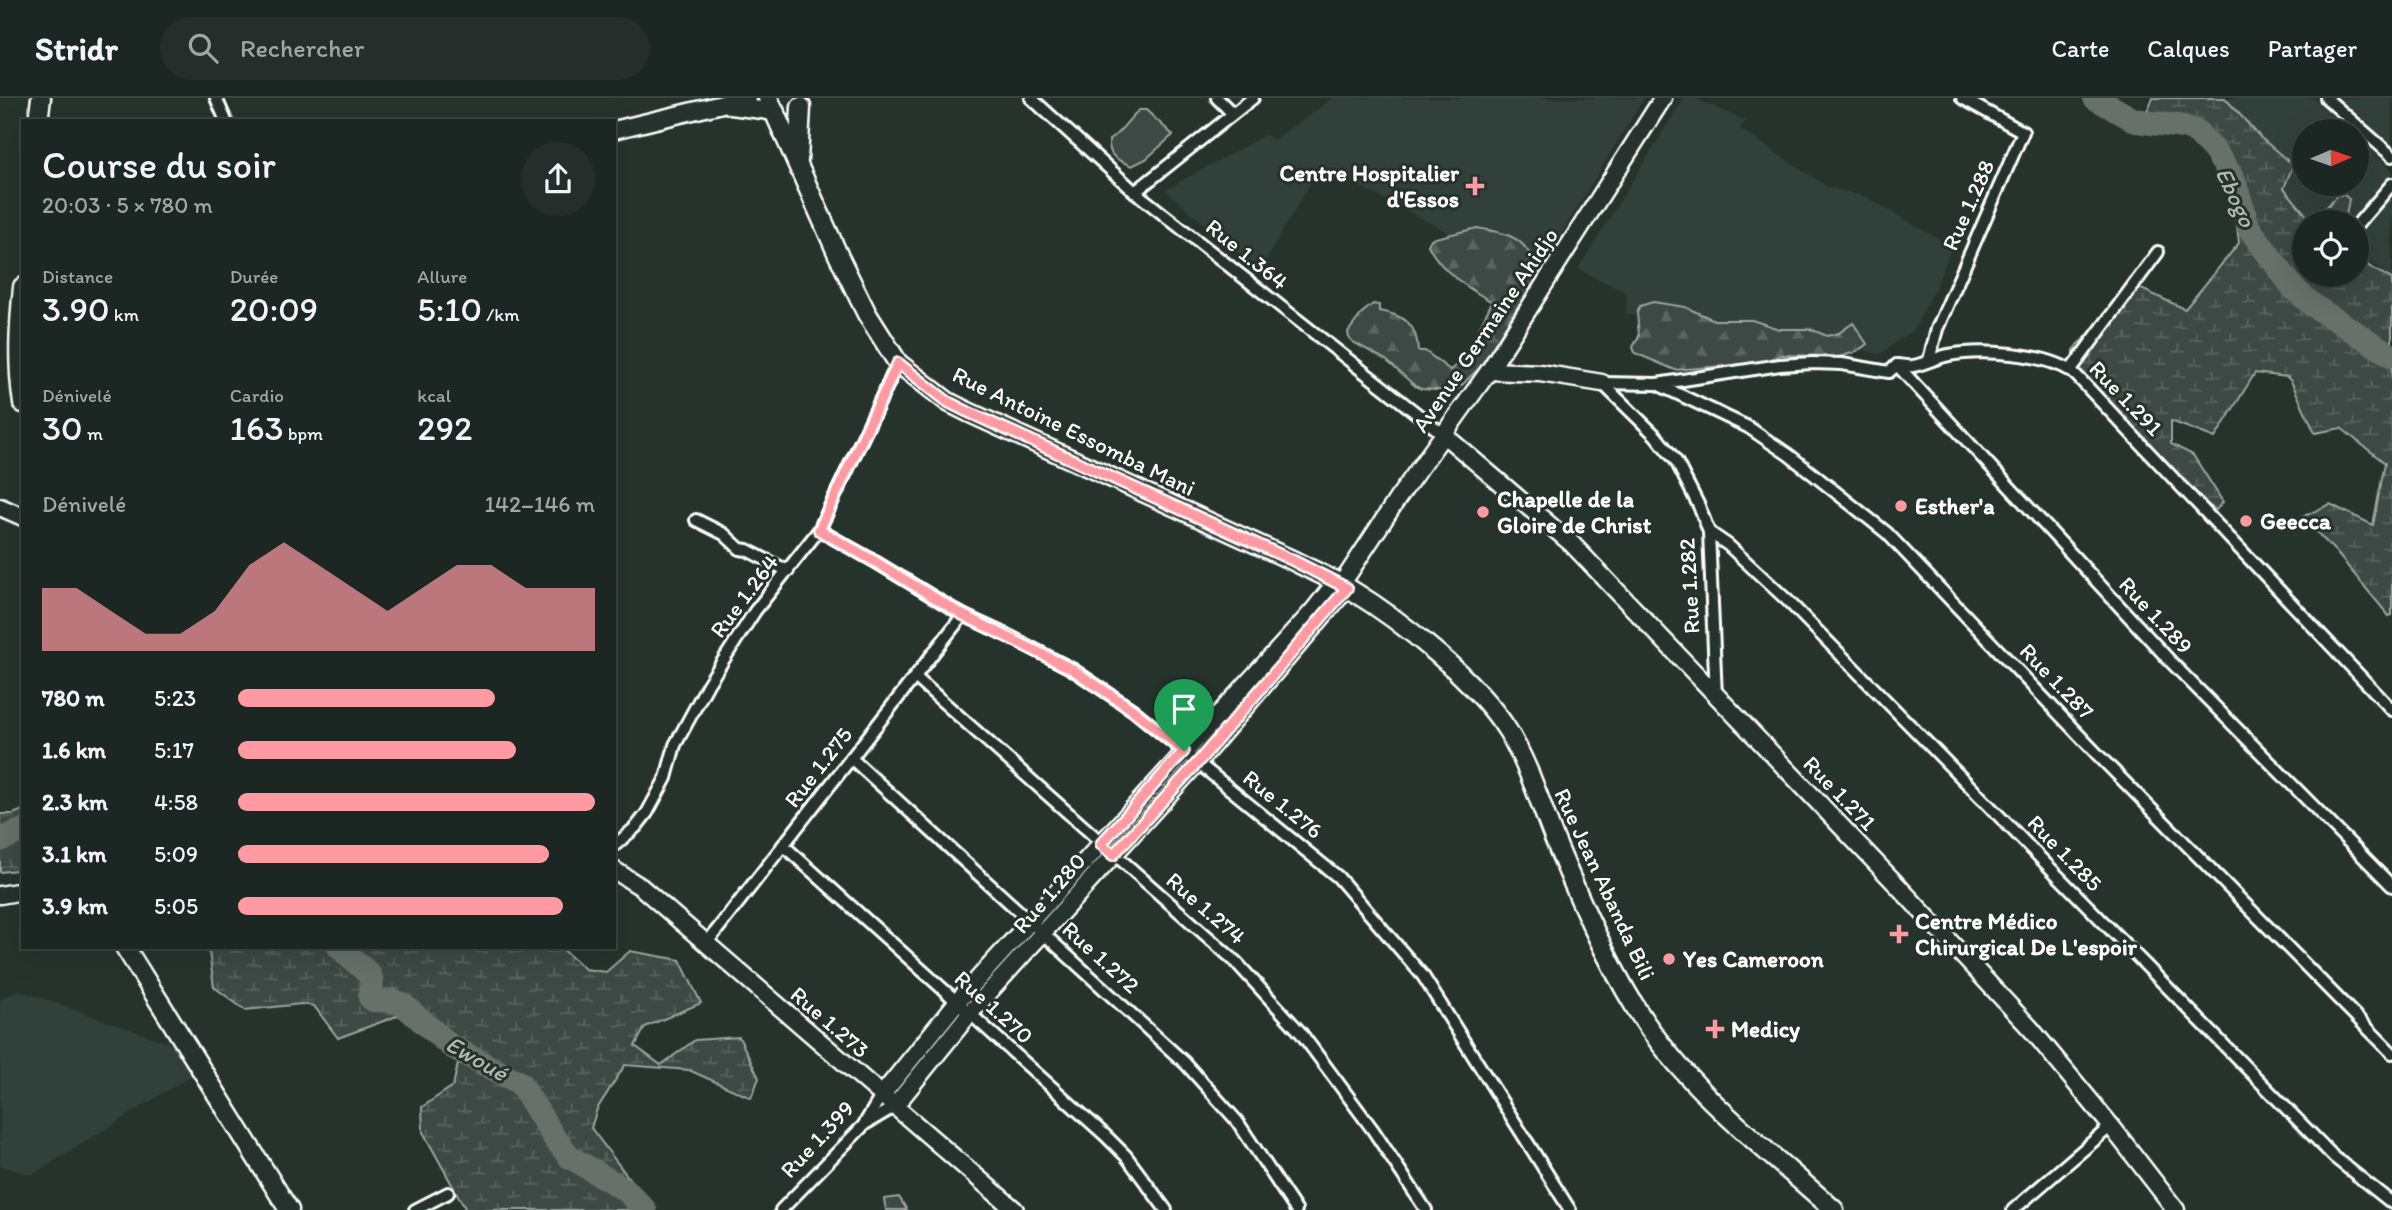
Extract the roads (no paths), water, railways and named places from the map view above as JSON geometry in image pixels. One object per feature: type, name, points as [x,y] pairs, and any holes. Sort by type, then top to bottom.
[{"type":"main road","points":[[38,119],[41,98]]},
{"type":"main road","points":[[616,130],[747,98]]},
{"type":"main road","name":"Avenue Germaine Ahidjo","points":[[1341,585],[1489,371],[1663,98]]},
{"type":"main road","points":[[725,105],[772,105],[790,115],[805,101]]},
{"type":"main road","points":[[798,163],[805,101]]},
{"type":"main road","name":"Rue Antoine Essomba Mani","points":[[772,105],[862,303],[898,363],[948,402],[1341,585]]},
{"type":"main road","points":[[21,307],[18,373],[21,391]]},
{"type":"main road","points":[[1489,371],[1540,373],[1602,383]]},
{"type":"main road","name":"Rue 1.271","points":[[1444,435],[1572,544],[1898,886],[2031,1029],[2176,1210]]},
{"type":"main road","points":[[0,507],[21,516]]},
{"type":"main road","name":"Rue 1.280","points":[[894,1107],[970,1013],[1044,934],[1184,751],[1313,611],[1341,585]]},
{"type":"main road","name":"Rue 1.280","points":[[881,1096],[957,1002],[1030,922],[1198,762],[1341,585]]},
{"type":"main road","name":"Rue Jean Abanda Bili","points":[[1341,585],[1394,621],[1457,672],[1489,706],[1508,731],[1523,760],[1586,910],[1639,1012],[1711,1101],[1834,1210]]},
{"type":"main road","name":"Rue 1.273","points":[[616,871],[641,887],[1006,1206]]},
{"type":"main road","points":[[0,895],[21,891]]},
{"type":"main road","points":[[126,949],[289,1210]]},
{"type":"street","points":[[216,98],[225,119]]},
{"type":"street","name":"Rue 1.364","points":[[1031,98],[1135,192],[1444,435]]},
{"type":"street","points":[[1217,98],[1232,113]]},
{"type":"street","points":[[1135,192],[1253,98]]},
{"type":"street","name":"Rue 1.288","points":[[1929,360],[1937,329],[2023,132],[1962,98]]},
{"type":"street","points":[[2326,98],[2392,156]]},
{"type":"street","points":[[2369,211],[2392,184]]},
{"type":"street","points":[[2070,371],[2158,252]]},
{"type":"street","name":"Rue 1.291","points":[[1602,383],[1657,384],[1780,365],[1812,363],[1842,364],[1889,372],[1897,365],[1913,366],[1929,360],[1978,352],[2046,361],[2070,371],[2392,710]]},
{"type":"street","name":"Rue 1.264","points":[[616,844],[648,813],[666,778],[675,746],[708,684],[755,611],[819,530],[898,363]]},
{"type":"street","name":"Rue 1.289","points":[[1897,365],[2171,662],[2392,886]]},
{"type":"street","name":"Rue 1.282","points":[[1602,383],[1646,425],[1676,461],[1709,532],[1716,697]]},
{"type":"street","name":"Rue 1.287","points":[[1657,384],[1748,427],[1789,455],[1887,533],[2098,755],[2392,1053]]},
{"type":"street","points":[[696,520],[716,529],[740,549],[789,571]]},
{"type":"street","name":"Rue 1.276","points":[[819,530],[963,615],[1072,669],[1133,710],[1338,877],[1423,976],[1570,1210]]},
{"type":"street","name":"Rue 1.285","points":[[1709,532],[1788,601],[2334,1157],[2392,1203]]},
{"type":"street","name":"Rue 1.275","points":[[706,944],[963,615]]},
{"type":"street","name":"Rue 1.274","points":[[915,677],[1236,962],[1270,997],[1301,1033],[1373,1130],[1426,1210]]},
{"type":"street","name":"Rue 1.272","points":[[851,758],[1185,1063],[1237,1121],[1296,1210]]},
{"type":"street","name":"Rue 1.270","points":[[783,845],[1126,1156],[1166,1210]]},
{"type":"street","name":"Rue 1.399","points":[[781,1210],[863,1126],[881,1096]]},
{"type":"street","name":"Rue 1.280","points":[[863,1126],[894,1107]]},
{"type":"street","points":[[2013,1210],[2111,1126]]},
{"type":"street","points":[[415,1210],[448,1193]]},
{"type":"waterway","name":"Ebogo","points":[[2095,98],[2136,121],[2184,127],[2197,132],[2214,150],[2233,178],[2249,228],[2294,289],[2314,306],[2392,356]]},
{"type":"waterway","name":"Ewoué","points":[[0,840],[21,831]]},
{"type":"waterway","name":"Ewoué","points":[[341,949],[369,974],[372,981],[370,997],[373,1000],[402,1004],[452,1047],[520,1083],[555,1139],[570,1157],[627,1191],[645,1210]]},
{"type":"place","name":"Centre Hospitalier d'Essos","points":[[1475,186]]},
{"type":"place","name":"Esther'a","points":[[1901,506]]},
{"type":"place","name":"Chapelle de la Gloire de Christ","points":[[1483,512]]},
{"type":"place","name":"Geecca","points":[[2246,521]]},
{"type":"place","name":"Centre Médico Chirurgical De L'espoir","points":[[1899,934]]},
{"type":"place","name":"Yes Cameroon","points":[[1669,959]]},
{"type":"place","name":"Medicy","points":[[1715,1029]]}]
